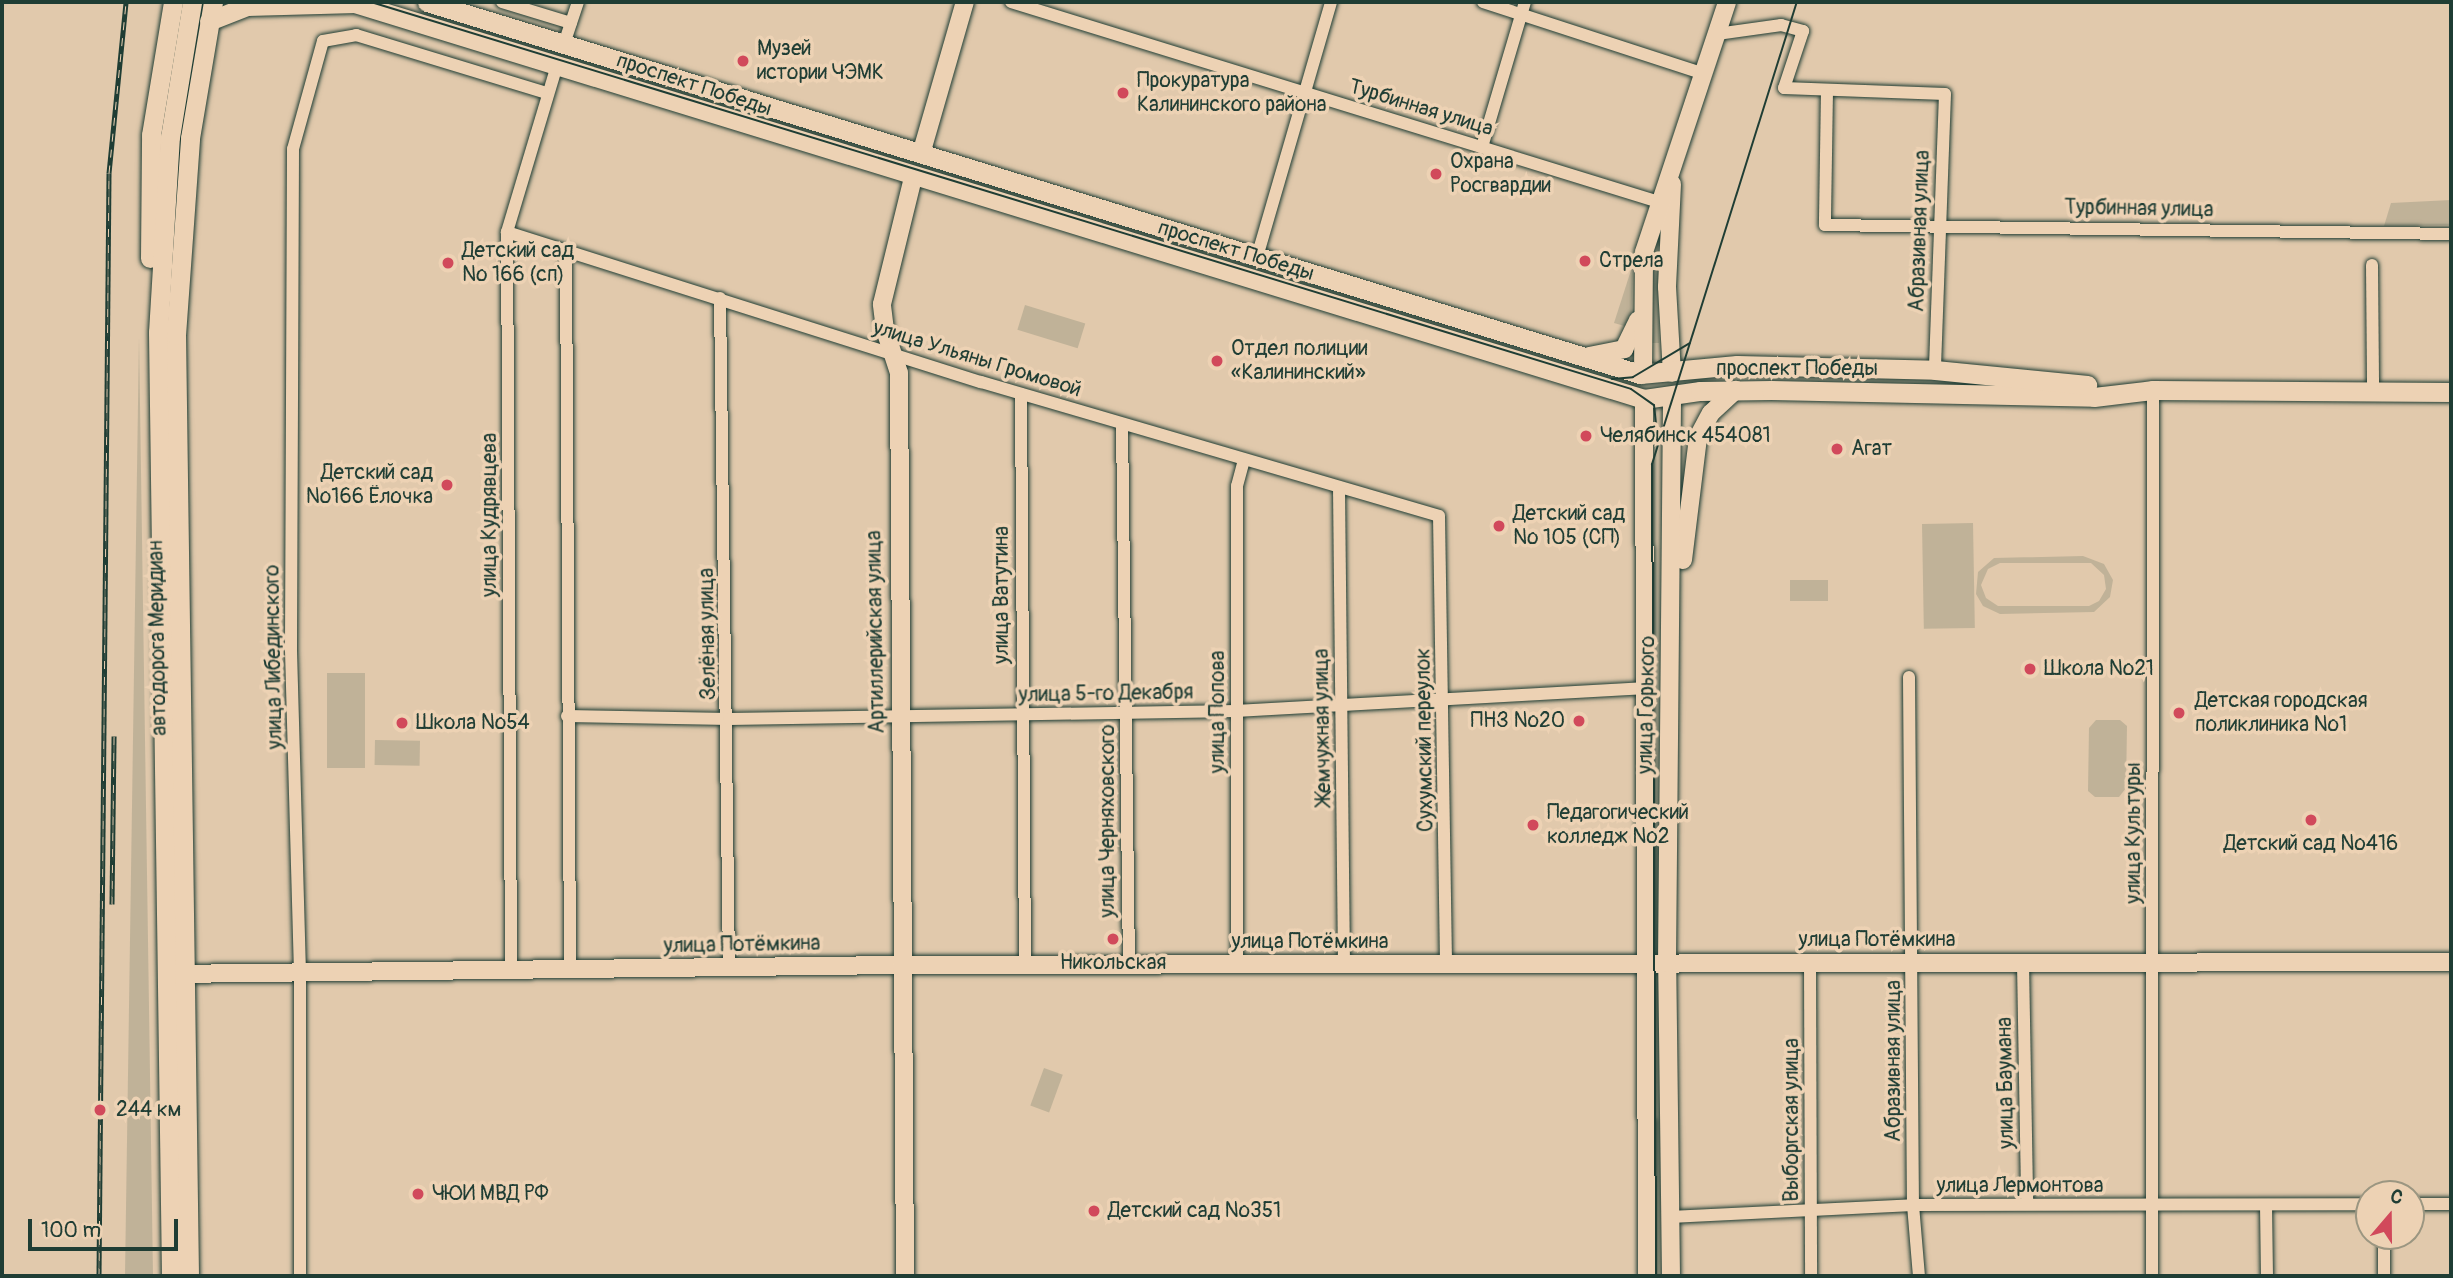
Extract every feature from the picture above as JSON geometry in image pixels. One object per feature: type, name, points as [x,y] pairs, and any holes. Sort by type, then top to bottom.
[{"type":"main road","points":[[158,332],[150,295],[151,135],[173,2]]},
{"type":"main road","name":"автодорога Меридиан","points":[[190,1276],[177,974],[158,332],[170,137],[192,2]]},
{"type":"main road","name":"проспект Победы","points":[[427,2],[1643,374],[1737,365],[1935,370],[2128,392]]},
{"type":"main road","name":"проспект Победы","points":[[211,11],[260,5],[354,3],[914,178],[1644,399],[1736,390],[2094,397],[2153,390],[2451,392]]},
{"type":"main road","name":"автодорога Меридиан","points":[[171,1276],[177,974],[176,335],[190,138],[211,11]]},
{"type":"main road","name":"Артиллерийская улица","points":[[914,178],[921,154]]},
{"type":"main road","name":"улица Горького","points":[[1672,373],[1672,398]]},
{"type":"main road","name":"улица Горького","points":[[1643,374],[1644,399]]},
{"type":"street","points":[[502,2],[571,23]]},
{"type":"street","points":[[565,44],[578,2]]},
{"type":"street","name":"Артиллерийская улица","points":[[921,154],[965,2]]},
{"type":"street","name":"Турбинная улица","points":[[1010,2],[1659,202]]},
{"type":"street","points":[[1257,257],[1331,2]]},
{"type":"street","points":[[1483,2],[1523,7],[1704,74]]},
{"type":"street","name":"улица Горького","points":[[1643,374],[1641,306],[1644,252],[1659,202],[1672,177],[1727,2]]},
{"type":"street","points":[[1482,148],[1523,7]]},
{"type":"street","points":[[1717,34],[1781,25],[1803,31],[1784,88],[1827,91]]},
{"type":"street","name":"улица Либединского","points":[[300,1276],[300,973],[291,649],[293,149],[323,41],[356,35],[547,93]]},
{"type":"street","name":"улица Кудрявцева","points":[[511,971],[507,232],[557,65]]},
{"type":"street","name":"Турбинная улица","points":[[1827,91],[1825,225],[2451,234]]},
{"type":"street","name":"Абразивная улица","points":[[1827,91],[1945,94],[1938,226],[1935,370]]},
{"type":"street","name":"улица Горького","points":[[1672,177],[1667,287],[1672,373]]},
{"type":"street","name":"Артиллерийская улица","points":[[905,1276],[899,717],[899,373],[884,330],[883,289],[914,178]]},
{"type":"street","name":"улица Ульяны Громовой","points":[[507,232],[1021,394],[1439,516]]},
{"type":"street","points":[[566,252],[566,716],[570,970]]},
{"type":"street","points":[[2372,265],[2372,392]]},
{"type":"street","name":"Зелёная улица","points":[[720,298],[729,719],[729,968]]},
{"type":"street","name":"улица Горького","points":[[1580,356],[1624,349],[1633,337],[1641,306]]},
{"type":"street","points":[[1671,626],[1680,596],[1695,446],[1711,413],[1736,390]]},
{"type":"street","name":"улица Культуры","points":[[2152,1276],[2153,390]]},
{"type":"street","name":"улица Ватутина","points":[[1021,394],[1021,714],[1025,965]]},
{"type":"street","name":"улица Горького","points":[[1671,1276],[1667,963],[1672,398]]},
{"type":"street","name":"улица Горького","points":[[1644,399],[1647,1276]]},
{"type":"street","name":"улица Черняховского","points":[[1122,424],[1129,965]]},
{"type":"street","name":"улица Попова","points":[[1237,965],[1237,486],[1244,460]]},
{"type":"street","name":"Жемчужная улица","points":[[1339,488],[1344,964]]},
{"type":"street","name":"Сухумский переулок","points":[[1439,516],[1445,699],[1446,964]]},
{"type":"street","name":"Абразивная улица","points":[[1909,677],[1913,1205],[1919,1276]]},
{"type":"street","name":"улица 5-го Декабря","points":[[566,716],[729,719],[1237,711],[1645,688]]},
{"type":"street","points":[[1645,780],[1669,781]]},
{"type":"street","name":"улица Баумана","points":[[2023,962],[2027,1204]]},
{"type":"street","name":"улица Потёмкина","points":[[177,974],[902,965],[2451,962]]},
{"type":"street","name":"Выборгская улица","points":[[1810,963],[1811,1276]]},
{"type":"street","name":"улица Лермонтова","points":[[1670,1217],[1913,1205],[2355,1204]]},
{"type":"street","points":[[2425,1204],[2451,1204]]},
{"type":"street","points":[[2266,1205],[2267,1276]]},
{"type":"street","points":[[2384,1250],[2384,1276]]},
{"type":"shaded area","points":[[1668,195],[1658,247],[1659,343],[1652,343],[1650,248]]},
{"type":"shaded area","points":[[2451,200],[2451,225],[2384,226],[2391,203]]},
{"type":"shaded area","points":[[1633,264],[1631,326],[1628,327],[1614,323]]},
{"type":"shaded area","points":[[1025,305],[1085,323],[1078,348],[1017,330]]},
{"type":"shaded area","points":[[139,337],[153,1276],[125,1276]]},
{"type":"shaded area","points":[[1973,523],[1975,628],[1924,629],[1922,524]]},
{"type":"shaded area","points":[[2083,556],[2104,564],[2113,580],[2110,597],[2094,612],[2000,614],[1983,606],[1976,594],[1978,572],[1994,558]],"holes":[[[2000,563],[2091,563],[2104,575],[2106,589],[2099,601],[2089,606],[1998,606],[1986,598],[1981,585],[1988,569]]]},
{"type":"shaded area","points":[[1790,580],[1828,580],[1828,601],[1790,601]]},
{"type":"shaded area","points":[[327,673],[365,673],[365,768],[327,768]]},
{"type":"shaded area","points":[[2096,720],[2120,720],[2127,726],[2126,788],[2119,797],[2095,797],[2088,791],[2089,728]]},
{"type":"shaded area","points":[[375,740],[420,741],[420,766],[375,765]]},
{"type":"shaded area","points":[[1044,1068],[1063,1075],[1049,1112],[1030,1106]]},
{"type":"tram line","points":[[371,2],[1631,389],[1654,405],[1658,444]]},
{"type":"tram line","points":[[1656,1276],[1652,464],[1797,2]]},
{"type":"tram line","points":[[1612,379],[1633,377],[1690,343]]},
{"type":"railway","points":[[99,1276],[109,173],[126,2]]},
{"type":"railway","points":[[112,904],[114,736]]},
{"type":"place","name":"Музей истории ЧЭМК","points":[[743,61]]},
{"type":"place","name":"Прокуратура Калининского района","points":[[1123,93]]},
{"type":"place","name":"Охрана Росгвардии","points":[[1436,174]]},
{"type":"place","name":"Стрела","points":[[1585,261]]},
{"type":"place","name":"Детский сад № 166 (сп)","points":[[448,263]]},
{"type":"place","name":"Отдел полиции «Калининский»","points":[[1217,361]]},
{"type":"place","name":"Челябинск 454081","points":[[1586,436]]},
{"type":"place","name":"Агат","points":[[1837,449]]},
{"type":"place","name":"Детский сад №166 Ёлочка","points":[[447,485]]},
{"type":"place","name":"Детский сад № 105 (СП)","points":[[1499,526]]},
{"type":"place","name":"Школа №21","points":[[2030,669]]},
{"type":"place","name":"Детская городская поликлиника №1","points":[[2179,713]]},
{"type":"place","name":"ПНЗ №20","points":[[1579,721]]},
{"type":"place","name":"Школа №54","points":[[402,723]]},
{"type":"place","name":"Детский сад №416","points":[[2311,820]]},
{"type":"place","name":"Педагогический колледж №2","points":[[1533,825]]},
{"type":"place","name":"Никольская","points":[[1113,939]]},
{"type":"place","name":"244 км","points":[[100,1110]]},
{"type":"place","name":"ЧЮИ МВД РФ","points":[[418,1194]]},
{"type":"place","name":"Детский сад №351","points":[[1094,1211]]}]
